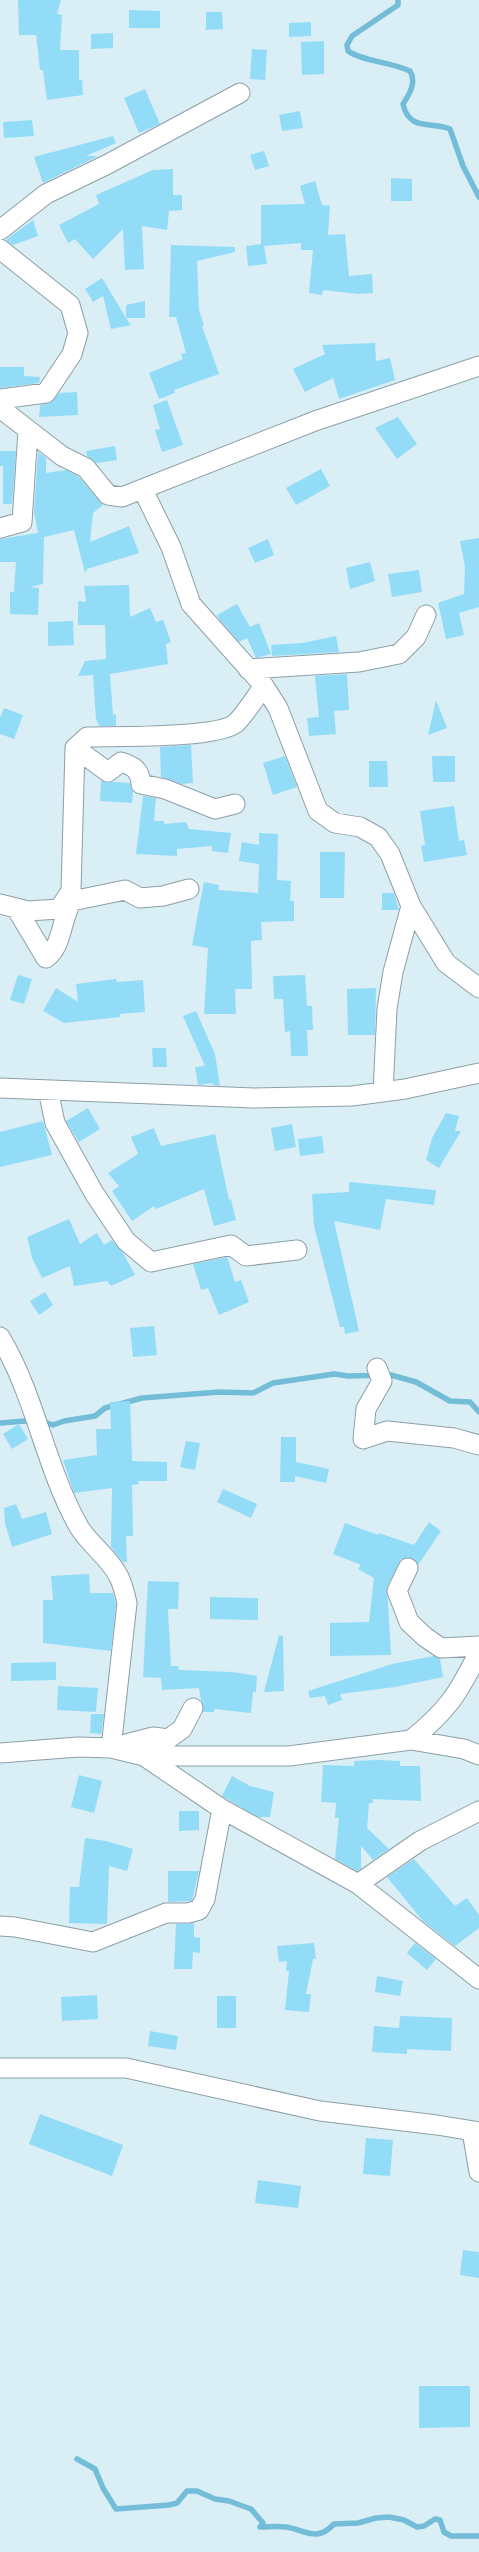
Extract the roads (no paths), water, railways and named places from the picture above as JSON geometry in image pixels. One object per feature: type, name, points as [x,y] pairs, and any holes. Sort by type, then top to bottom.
[{"type":"street","points":[[0,230],[46,194],[106,165],[240,93]]},
{"type":"street","points":[[0,249],[70,305],[78,332],[72,354],[46,393],[0,399]]},
{"type":"street","points":[[0,408],[62,456],[86,468],[108,495],[122,497],[315,422],[479,366]]},
{"type":"street","points":[[0,528],[22,522],[28,430]]},
{"type":"street","points":[[143,490],[171,547],[191,604],[266,690],[278,708],[318,811],[335,823],[360,827],[378,837],[390,854],[411,906],[446,963],[479,988]]},
{"type":"street","points":[[248,669],[283,668],[359,662],[399,654],[416,637],[426,615]]},
{"type":"street","points":[[8,906],[28,911],[59,909],[71,891],[75,748],[87,737],[171,734],[218,730],[235,723],[266,690],[283,668]]},
{"type":"street","points":[[75,748],[108,772],[121,762],[134,766],[140,775],[141,784],[149,787],[165,789],[215,809],[235,804]]},
{"type":"street","points":[[8,906],[46,958],[52,954],[60,935],[65,912],[72,901],[125,890],[140,898],[163,896],[189,889]]},
{"type":"street","points":[[383,1092],[387,1009],[395,965],[411,906]]},
{"type":"street","points":[[0,1088],[254,1098],[352,1096],[383,1092],[479,1073]]},
{"type":"street","points":[[48,1090],[55,1123],[94,1193],[126,1241],[151,1262],[231,1245],[246,1256],[296,1250]]},
{"type":"street","points":[[0,1337],[12,1357],[38,1420],[60,1487],[80,1528],[119,1576],[127,1603],[111,1748]]},
{"type":"street","points":[[379,1374],[366,1408],[363,1439],[387,1431],[454,1438],[479,1445]]},
{"type":"street","points":[[408,1568],[397,1592],[409,1622],[425,1637],[441,1648],[479,1646]]},
{"type":"street","points":[[411,1740],[438,1718],[453,1700],[479,1652]]},
{"type":"street","points":[[111,1748],[153,1737],[168,1738],[182,1729],[193,1708]]},
{"type":"street","points":[[0,1753],[78,1747],[111,1748],[144,1756],[289,1756],[411,1740],[464,1749],[479,1755]]},
{"type":"street","points":[[144,1756],[222,1809],[358,1884],[479,1979]]},
{"type":"street","points":[[0,1926],[15,1926],[93,1942],[166,1913],[188,1913],[199,1910],[205,1898],[222,1809]]},
{"type":"street","points":[[358,1884],[420,1841],[479,1811]]},
{"type":"street","points":[[0,2068],[126,2068],[320,2111],[476,2132],[479,2172]]},
{"type":"waterway","points":[[398,0],[398,5],[352,36],[347,45],[348,51],[361,57],[394,65],[410,71],[413,80],[410,93],[403,104],[406,113],[410,119],[416,122],[450,129],[463,166],[479,197]]},
{"type":"waterway","points":[[0,1423],[38,1420],[53,1425],[64,1421],[95,1416],[105,1408],[142,1398],[219,1392],[253,1393],[273,1383],[334,1374],[348,1376],[391,1375],[416,1382],[450,1401],[470,1402],[479,1412]]},
{"type":"waterway","points":[[77,2459],[95,2469],[103,2488],[116,2509],[169,2505],[177,2503],[187,2491],[197,2491],[215,2499],[229,2501],[251,2509],[263,2523],[260,2527],[286,2527],[316,2534],[328,2530],[334,2524],[358,2523],[376,2518],[389,2517],[404,2520],[417,2527],[424,2526],[435,2519],[440,2520],[444,2532],[451,2536],[479,2536]]}]
